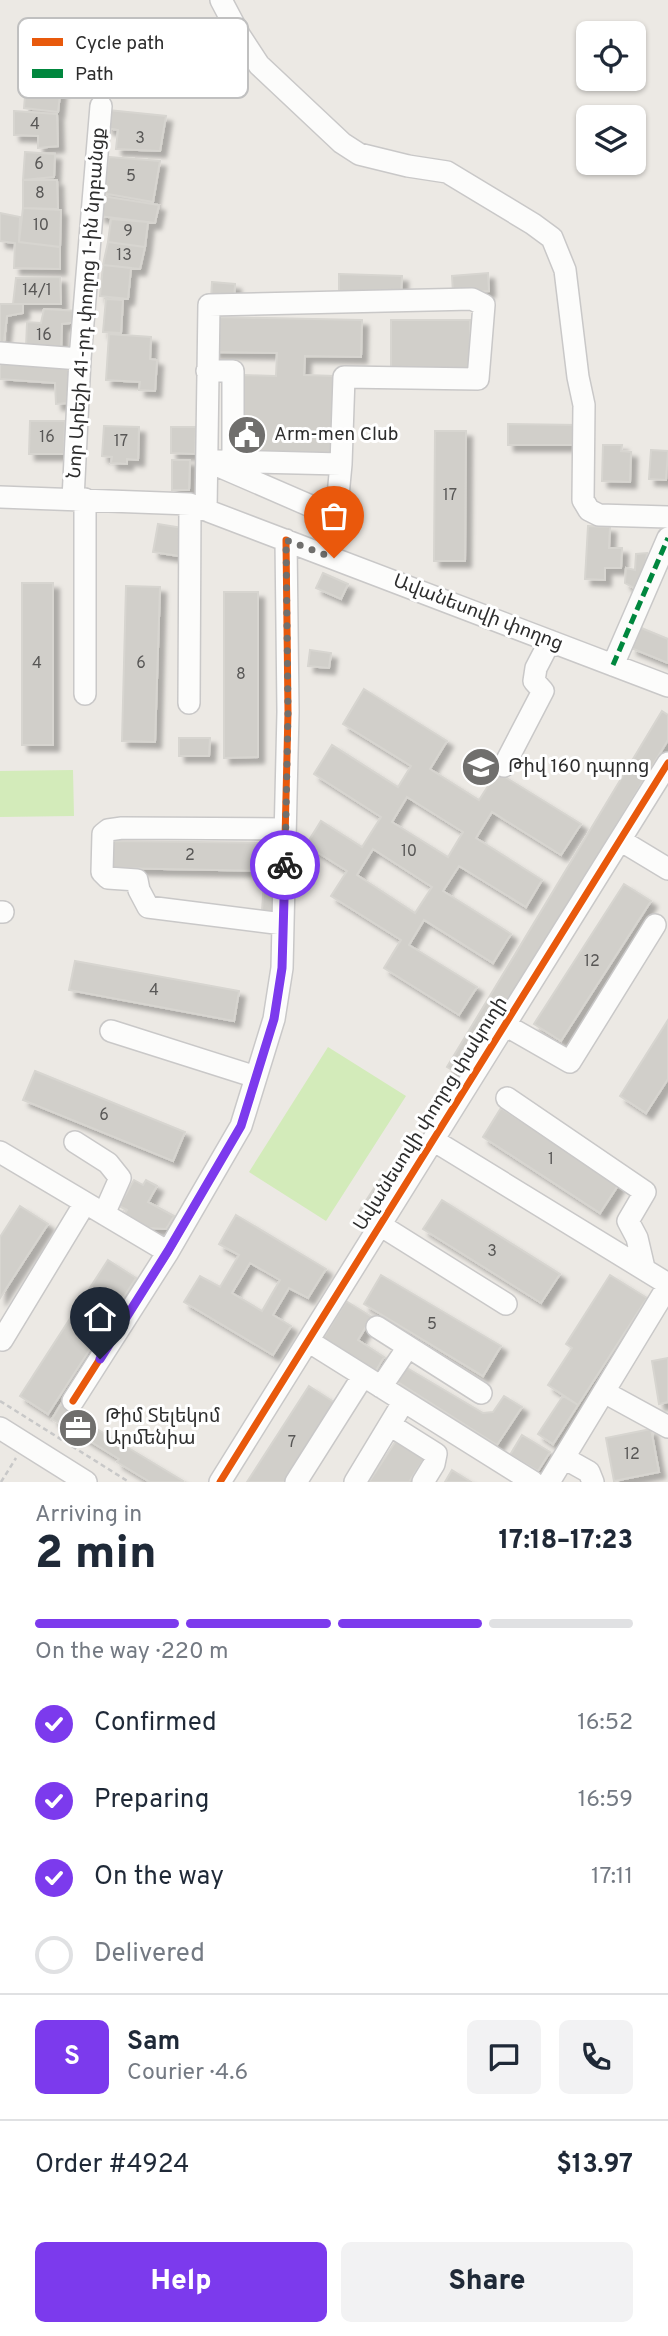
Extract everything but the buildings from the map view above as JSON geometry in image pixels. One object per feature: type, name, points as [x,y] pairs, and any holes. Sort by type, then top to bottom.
[{"type":"street","points":[[221,0],[230,18]]},
{"type":"street","points":[[248,48],[260,65],[342,143],[359,154],[447,172],[552,238],[565,270],[584,405],[583,500],[589,510],[598,515],[668,517]]},
{"type":"street","name":"Նոր Արեշի 41-րդ փողոց 1-ին նրբանցք","points":[[85,694],[79,499],[80,359],[101,106]]},
{"type":"street","points":[[189,703],[198,507],[207,461],[209,305],[472,299],[484,305],[478,380],[344,377],[337,517],[207,461]]},
{"type":"street","points":[[0,353],[80,359]]},
{"type":"street","points":[[207,371],[233,371],[233,461]]},
{"type":"street","points":[[207,461],[341,464]]},
{"type":"street","name":"Ավանեսովի փողոց","points":[[0,497],[198,507],[668,686]]},
{"type":"street","points":[[613,665],[668,538]]},
{"type":"street","points":[[73,1401],[168,1251],[241,1126],[274,1019],[282,968],[288,712],[286,540]]},
{"type":"street","points":[[503,766],[543,691],[534,681],[536,668],[550,641]]},
{"type":"street","name":"Ավանեսովի փողոց փակուղի","points":[[220,1482],[668,763]]},
{"type":"street","points":[[283,924],[148,907],[137,880],[108,878],[102,872],[103,834],[108,830],[285,829]]},
{"type":"street","points":[[620,840],[668,869]]},
{"type":"street","points":[[505,1025],[570,1062],[655,925]]},
{"type":"street","points":[[111,1031],[256,1076]]},
{"type":"street","points":[[507,1098],[645,1192],[628,1221],[637,1238],[644,1268]]},
{"type":"street","points":[[433,1140],[668,1285],[659,1319],[604,1392],[549,1482]]},
{"type":"street","points":[[75,1142],[108,1163],[120,1178],[104,1214]]},
{"type":"street","points":[[0,1152],[168,1251]]},
{"type":"street","points":[[2,1340],[85,1203]]},
{"type":"street","points":[[380,1225],[506,1304]]},
{"type":"street","points":[[377,1327],[481,1393]]},
{"type":"street","points":[[308,1341],[533,1482]]},
{"type":"street","points":[[296,1482],[372,1381],[408,1346]]},
{"type":"street","points":[[604,1392],[668,1427]]},
{"type":"street","points":[[355,1482],[404,1401]]},
{"type":"street","points":[[390,1425],[436,1454],[434,1464],[423,1482]]},
{"type":"street","points":[[0,1428],[86,1482]]},
{"type":"street","points":[[564,1458],[589,1472],[593,1482]]},
{"type":"path","points":[[0,1401],[129,1482]]},
{"type":"path","points":[[1,1482],[25,1444]]},
{"type":"green space","points":[[73,770],[74,816],[0,817],[0,771]]},
{"type":"green space","points":[[328,1047],[406,1096],[326,1221],[249,1172]]},
{"type":"marked path","points":[[613,665],[668,538]]},
{"type":"cycle path","points":[[73,1401],[168,1252],[241,1126],[274,1019],[282,968],[288,712],[286,540]]},
{"type":"cycle path","points":[[220,1482],[668,763]]},
{"type":"way so far","points":[[285,865],[288,712],[286,540],[334,558]]},
{"type":"place","name":"Arm-men Club","points":[[247,435]]},
{"type":"place","name":"Թիվ 160 դպրոց","points":[[481,767]]},
{"type":"place","name":"Թիմ Տելեկոմ Արմենիա","points":[[78,1428]]},
{"type":"route","points":[[100,1359],[168,1251],[241,1126],[274,1019],[282,968],[285,865]]}]
